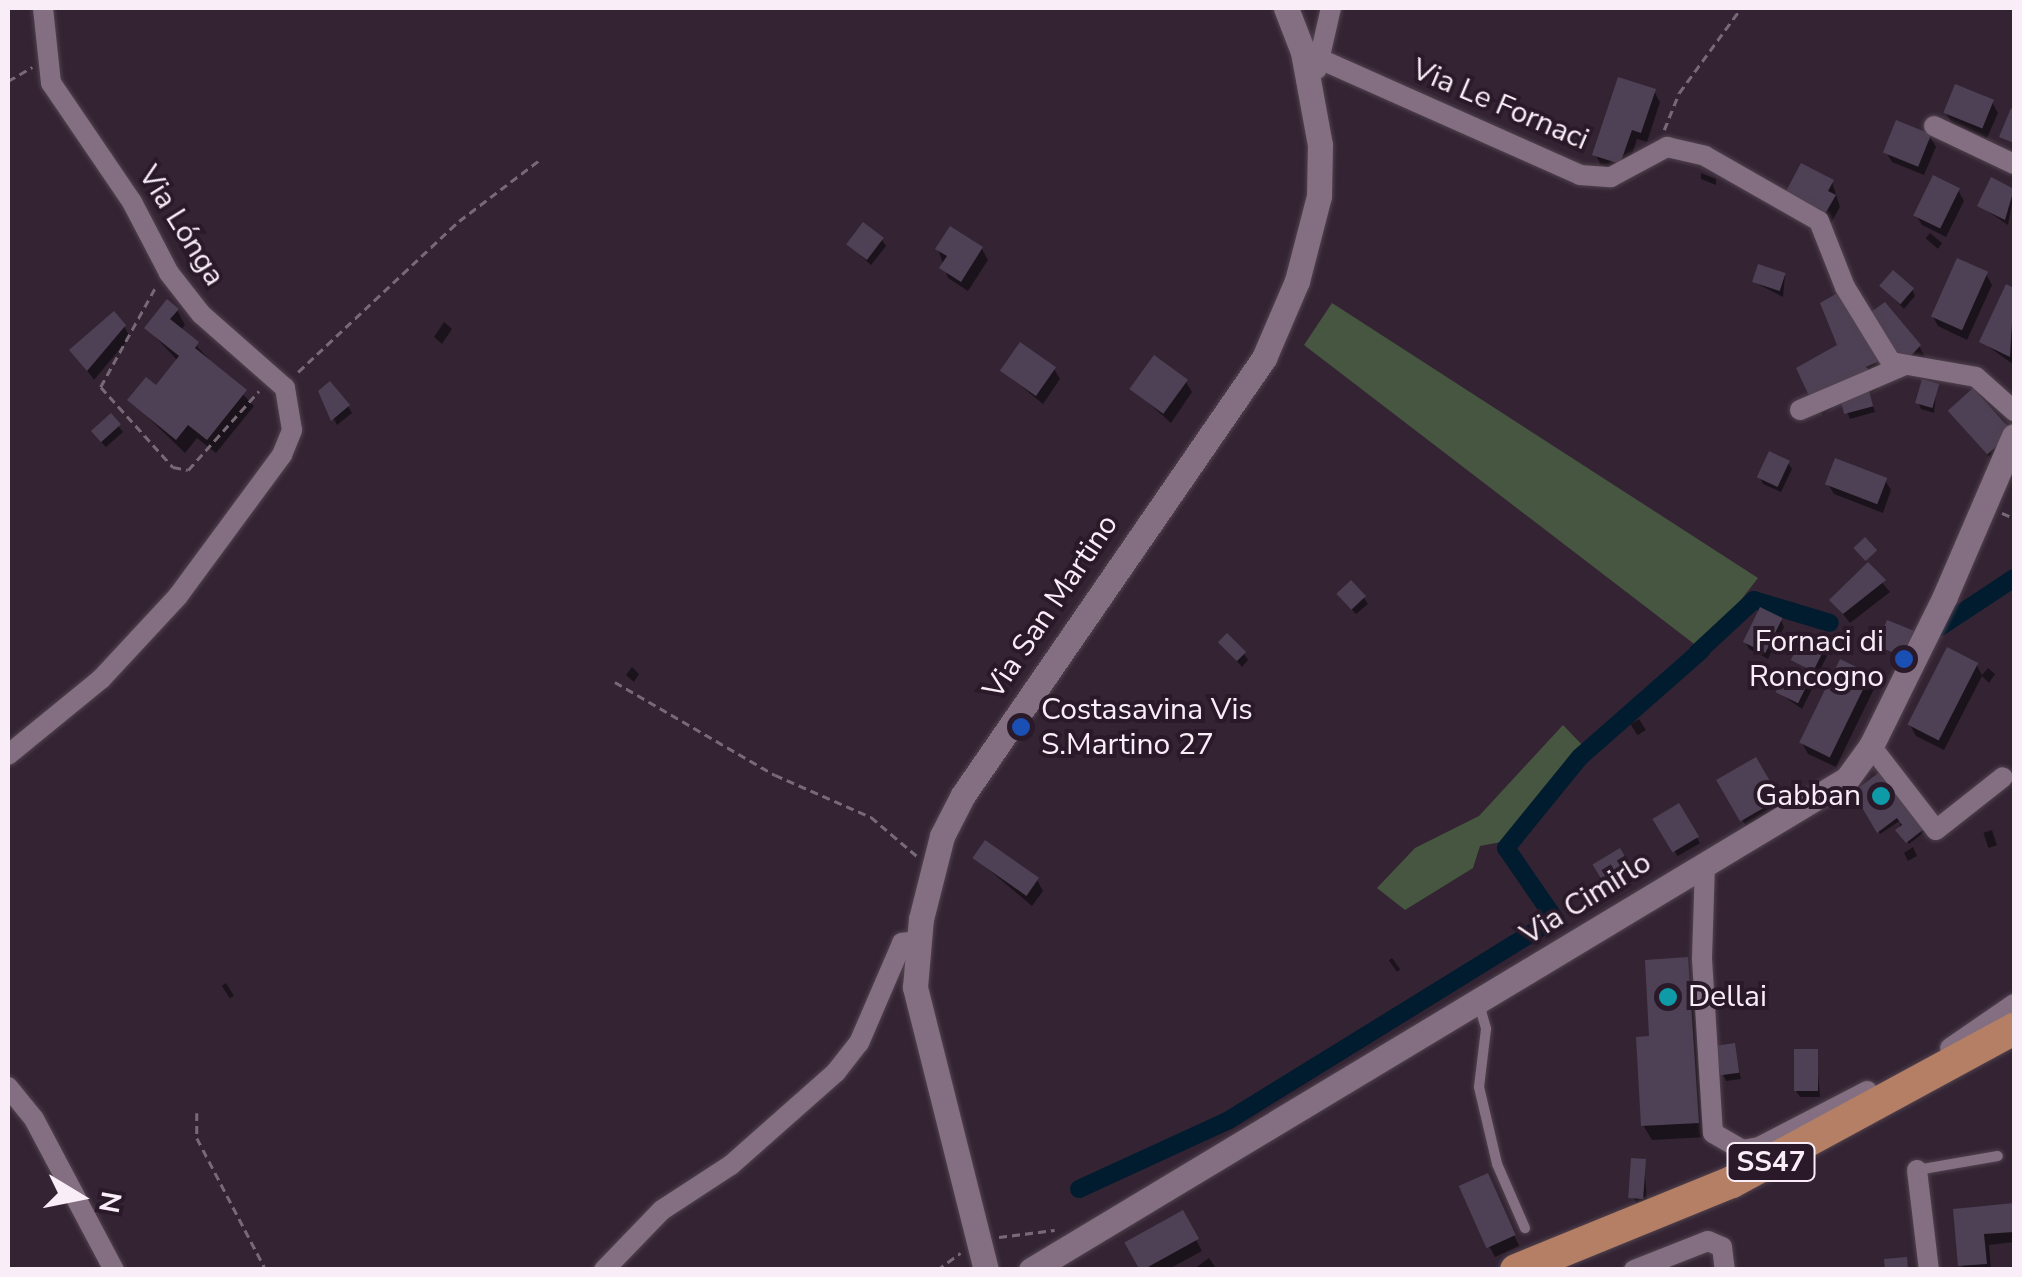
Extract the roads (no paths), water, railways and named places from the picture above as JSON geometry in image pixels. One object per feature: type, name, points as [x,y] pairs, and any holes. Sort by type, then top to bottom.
[{"type":"highway","name":"SS47","points":[[1516,1270],[1732,1182],[2014,1029]]},
{"type":"highway","name":"SS47","points":[[1561,1270],[1740,1196],[2014,1045]]},
{"type":"street","name":"Via Lónga","points":[[8,755],[100,679],[166,610],[282,455],[292,430],[293,405],[279,382],[201,314],[169,273],[132,202],[51,84],[42,8]]},
{"type":"street","name":"Via San Martino","points":[[984,1264],[921,1018],[918,941],[933,870],[942,836],[992,746],[1264,358],[1297,281],[1318,196],[1316,71],[1286,8]]},
{"type":"street","points":[[1316,71],[1331,8]]},
{"type":"street","name":"Via Le Fornaci","points":[[1316,71],[1580,175],[1611,178],[1656,150],[1679,147],[1705,156],[1819,222],[1868,330],[1892,362],[1904,366]]},
{"type":"street","points":[[1934,126],[2014,164]]},
{"type":"street","points":[[1800,410],[1904,366],[1976,377],[2014,411]]},
{"type":"street","name":"Via Cimirlo","points":[[1031,1270],[1479,1004],[1847,779],[1871,746],[2014,436]]},
{"type":"street","points":[[1871,746],[1936,830],[2003,777]]},
{"type":"street","points":[[1705,863],[1700,902],[1713,1133],[1742,1150],[1942,1054],[2014,1004]]},
{"type":"street","points":[[604,1270],[662,1210],[731,1165],[836,1072],[859,1043],[902,943],[918,941]]},
{"type":"street","points":[[8,1087],[34,1119],[114,1270]]},
{"type":"street","points":[[1917,1170],[1929,1270]]},
{"type":"street","points":[[1634,1270],[1708,1241],[1722,1247],[1725,1270]]},
{"type":"lane","points":[[1479,1004],[1486,1029],[1478,1087],[1497,1164],[1524,1228]]},
{"type":"lane","points":[[1917,1170],[1998,1156]]},
{"type":"waterway","points":[[1940,627],[2014,578]]},
{"type":"waterway","points":[[1697,653],[1754,600],[1830,623]]},
{"type":"waterway","points":[[1079,1189],[1229,1120],[1555,919],[1506,848],[1580,757],[1702,650]]},
{"type":"place","name":"Fornaci di Roncogno","points":[[1904,659]]},
{"type":"place","name":"Costasavina Vis S.Martino 27","points":[[1021,727]]},
{"type":"place","name":"Gabban","points":[[1881,796]]},
{"type":"place","name":"Dellai","points":[[1668,997]]}]
